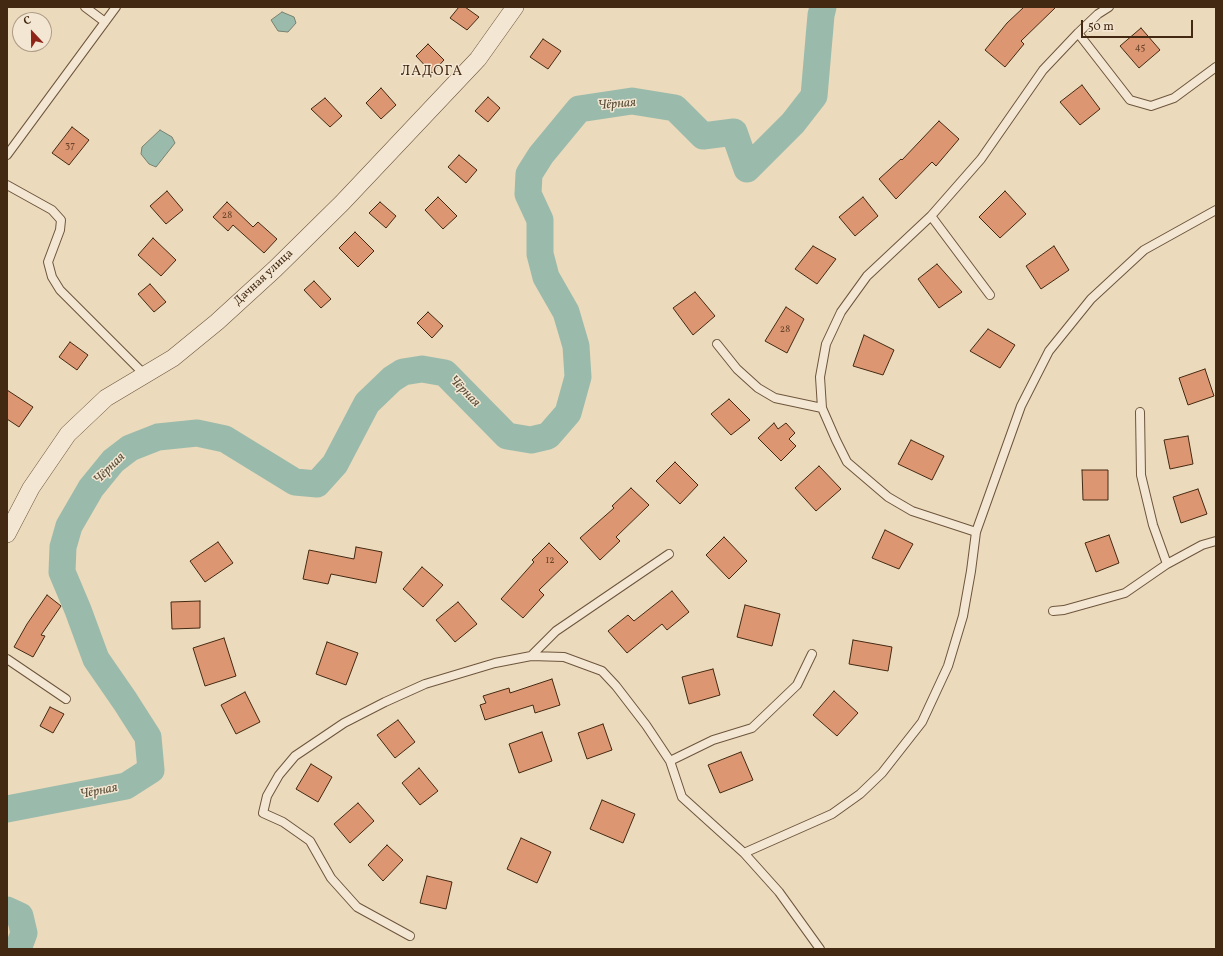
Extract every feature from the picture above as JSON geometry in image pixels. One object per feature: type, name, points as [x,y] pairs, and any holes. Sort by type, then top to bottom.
[{"type":"street","name":"Дачная улица","points":[[7,534],[31,488],[68,434],[106,398],[173,358],[217,322],[275,269],[342,203],[478,59],[515,7]]},
{"type":"lane","points":[[85,7],[105,22]]},
{"type":"lane","points":[[7,155],[116,7]]},
{"type":"lane","points":[[976,532],[912,511],[888,497],[848,462],[836,440],[822,408],[820,377],[826,344],[841,312],[867,276],[931,216],[981,159],[1044,70],[1078,33],[1098,14],[1109,7]]},
{"type":"lane","points":[[1078,33],[1130,100],[1151,106],[1174,98],[1216,67]]},
{"type":"lane","points":[[7,185],[52,210],[61,220],[60,230],[48,262],[52,277],[60,290],[145,375]]},
{"type":"lane","points":[[744,853],[832,814],[860,794],[882,773],[922,722],[948,666],[963,616],[976,532],[1021,406],[1049,351],[1091,299],[1144,250],[1216,210]]},
{"type":"lane","points":[[931,216],[990,295]]},
{"type":"lane","points":[[717,344],[737,369],[758,388],[775,398],[822,408]]},
{"type":"lane","points":[[1140,412],[1141,475],[1153,525],[1167,564]]},
{"type":"lane","points":[[1053,611],[1064,610],[1125,593],[1167,564],[1202,545],[1216,541]]},
{"type":"lane","points":[[531,656],[556,631],[669,554]]},
{"type":"lane","points":[[670,761],[713,740],[752,728],[797,685],[812,654]]},
{"type":"lane","points":[[410,936],[357,907],[331,878],[310,841],[283,822],[263,813],[267,796],[279,775],[295,756],[344,723],[384,702],[424,684],[495,663],[531,656],[564,657],[602,671],[616,686],[646,725],[670,761],[682,798],[744,853],[779,892],[820,949]]},
{"type":"lane","points":[[7,659],[66,699]]},
{"type":"shaded area","points":[[282,12],[294,17],[296,23],[288,32],[278,31],[271,20]]},
{"type":"shaded area","points":[[160,130],[172,137],[175,143],[156,167],[149,164],[141,154],[142,147]]},
{"type":"building","points":[[459,7],[465,7],[479,17],[467,30],[450,18]]},
{"type":"building","points":[[1024,7],[1056,7],[1021,41],[1024,44],[1005,67],[985,50],[1007,23]]},
{"type":"building","points":[[1141,28],[1160,50],[1139,68],[1120,46]]},
{"type":"building","points":[[543,39],[561,51],[548,69],[530,57]]},
{"type":"building","points":[[428,44],[444,60],[432,73],[416,56]]},
{"type":"building","points":[[1082,85],[1100,109],[1080,125],[1060,102]]},
{"type":"building","points":[[381,88],[396,105],[381,119],[366,103]]},
{"type":"building","points":[[488,97],[500,108],[488,122],[475,111]]},
{"type":"building","points":[[325,98],[342,116],[330,127],[311,109]]},
{"type":"building","points":[[939,121],[959,139],[936,166],[932,162],[896,199],[879,179],[901,159],[902,160]]},
{"type":"building","points":[[72,127],[89,140],[69,165],[52,153]]},
{"type":"building","points":[[459,155],[477,170],[466,183],[448,167]]},
{"type":"building","points":[[167,191],[183,210],[166,224],[150,206]]},
{"type":"building","points":[[1005,191],[1026,214],[1000,238],[979,217]]},
{"type":"building","points":[[438,197],[457,216],[443,229],[425,210]]},
{"type":"building","points":[[863,197],[878,216],[855,236],[839,217]]},
{"type":"building","points":[[227,202],[253,227],[258,222],[277,239],[264,253],[233,225],[228,231],[213,217]]},
{"type":"building","points":[[380,202],[396,216],[386,228],[369,213]]},
{"type":"building","points":[[355,232],[374,251],[358,267],[339,248]]},
{"type":"building","points":[[153,238],[176,260],[161,276],[138,255]]},
{"type":"building","points":[[813,246],[836,259],[817,284],[795,269]]},
{"type":"building","points":[[1054,246],[1069,270],[1041,289],[1026,266]]},
{"type":"building","points":[[937,264],[962,292],[939,308],[918,279]]},
{"type":"building","points":[[314,281],[331,299],[321,308],[304,290]]},
{"type":"building","points":[[150,284],[166,302],[154,312],[138,294]]},
{"type":"building","points":[[695,292],[715,316],[693,335],[673,308]]},
{"type":"building","points":[[786,307],[804,319],[787,353],[765,341]]},
{"type":"building","points":[[428,312],[443,326],[432,338],[417,323]]},
{"type":"building","points":[[988,329],[1015,345],[1000,368],[970,351]]},
{"type":"building","points":[[864,335],[894,350],[883,375],[853,366]]},
{"type":"building","points":[[70,342],[88,355],[77,370],[59,357]]},
{"type":"building","points":[[1205,369],[1214,396],[1188,405],[1179,378]]},
{"type":"building","points":[[7,390],[33,407],[19,427],[7,419]]},
{"type":"building","points":[[729,399],[750,420],[731,435],[711,414]]},
{"type":"building","points":[[774,423],[778,429],[786,423],[795,433],[789,439],[796,446],[781,461],[758,438]]},
{"type":"building","points":[[1188,436],[1193,464],[1170,469],[1164,440]]},
{"type":"building","points":[[911,440],[944,456],[932,480],[898,464]]},
{"type":"building","points":[[675,462],[698,485],[680,504],[656,481]]},
{"type":"building","points":[[819,466],[841,489],[816,511],[795,488]]},
{"type":"building","points":[[1082,470],[1108,470],[1108,500],[1083,500]]},
{"type":"building","points":[[631,488],[649,505],[616,537],[620,541],[600,560],[580,538],[614,508],[612,506]]},
{"type":"building","points":[[1198,489],[1207,514],[1181,523],[1173,497]]},
{"type":"building","points":[[885,530],[913,544],[899,569],[872,558]]},
{"type":"building","points":[[1109,535],[1119,563],[1096,572],[1085,543]]},
{"type":"building","points":[[724,537],[747,561],[729,579],[706,555]]},
{"type":"building","points":[[218,542],[233,563],[205,582],[190,561]]},
{"type":"building","points":[[549,543],[568,562],[539,590],[544,595],[523,618],[501,599],[534,562],[532,560]]},
{"type":"building","points":[[356,547],[382,552],[376,583],[331,574],[328,584],[303,579],[309,550],[354,559]]},
{"type":"building","points":[[422,567],[443,585],[423,607],[403,589]]},
{"type":"building","points":[[672,591],[689,612],[667,630],[662,624],[627,653],[608,631],[628,615],[634,621]]},
{"type":"building","points":[[47,595],[61,606],[41,635],[45,636],[33,657],[14,647],[27,624]]},
{"type":"building","points":[[200,601],[200,628],[172,629],[171,602]]},
{"type":"building","points":[[458,602],[477,624],[455,642],[436,620]]},
{"type":"building","points":[[745,605],[780,614],[772,646],[737,637]]},
{"type":"building","points":[[224,638],[236,676],[205,686],[193,648]]},
{"type":"building","points":[[853,640],[892,647],[888,671],[849,664]]},
{"type":"building","points":[[327,642],[358,653],[346,685],[316,674]]},
{"type":"building","points":[[713,669],[720,695],[689,704],[682,677]]},
{"type":"building","points":[[552,679],[560,705],[535,713],[533,705],[485,720],[480,705],[486,703],[483,696],[509,688],[510,693]]},
{"type":"building","points":[[834,691],[858,713],[837,736],[813,715]]},
{"type":"building","points":[[245,692],[260,722],[236,734],[221,705]]},
{"type":"building","points":[[50,707],[64,714],[53,733],[40,726]]},
{"type":"building","points":[[398,720],[415,742],[395,758],[377,735]]},
{"type":"building","points":[[603,724],[612,750],[587,759],[578,733]]},
{"type":"building","points":[[542,732],[552,761],[519,773],[509,744]]},
{"type":"building","points":[[741,752],[753,780],[720,793],[708,765]]},
{"type":"building","points":[[311,764],[332,777],[318,802],[296,789]]},
{"type":"building","points":[[419,768],[438,791],[420,805],[402,783]]},
{"type":"building","points":[[602,800],[635,814],[623,843],[590,829]]},
{"type":"building","points":[[358,803],[374,821],[350,843],[334,824]]},
{"type":"building","points":[[521,838],[551,852],[537,883],[507,869]]},
{"type":"building","points":[[387,845],[403,860],[383,881],[368,865]]},
{"type":"building","points":[[427,876],[452,882],[446,909],[420,903]]},
{"type":"waterway","name":"Чёрная","points":[[7,809],[126,786],[151,770],[148,737],[96,659],[62,572],[63,547],[69,526],[91,488],[113,461],[130,448],[158,437],[197,433],[225,439],[295,482],[317,484],[335,464],[367,403],[392,379],[403,372],[422,369],[445,373],[507,436],[531,440],[548,436],[568,413],[578,377],[576,346],[566,312],[546,277],[540,254],[540,220],[528,194],[529,174],[541,155],[579,109],[632,101],[675,108],[703,136],[734,132],[747,169],[793,123],[814,96],[823,7]]},
{"type":"waterway","name":"Чёрная","points":[[7,910],[20,916],[24,933],[18,949]]},
{"type":"district","name":"ЛАДОГА","points":[[432,72]]}]
